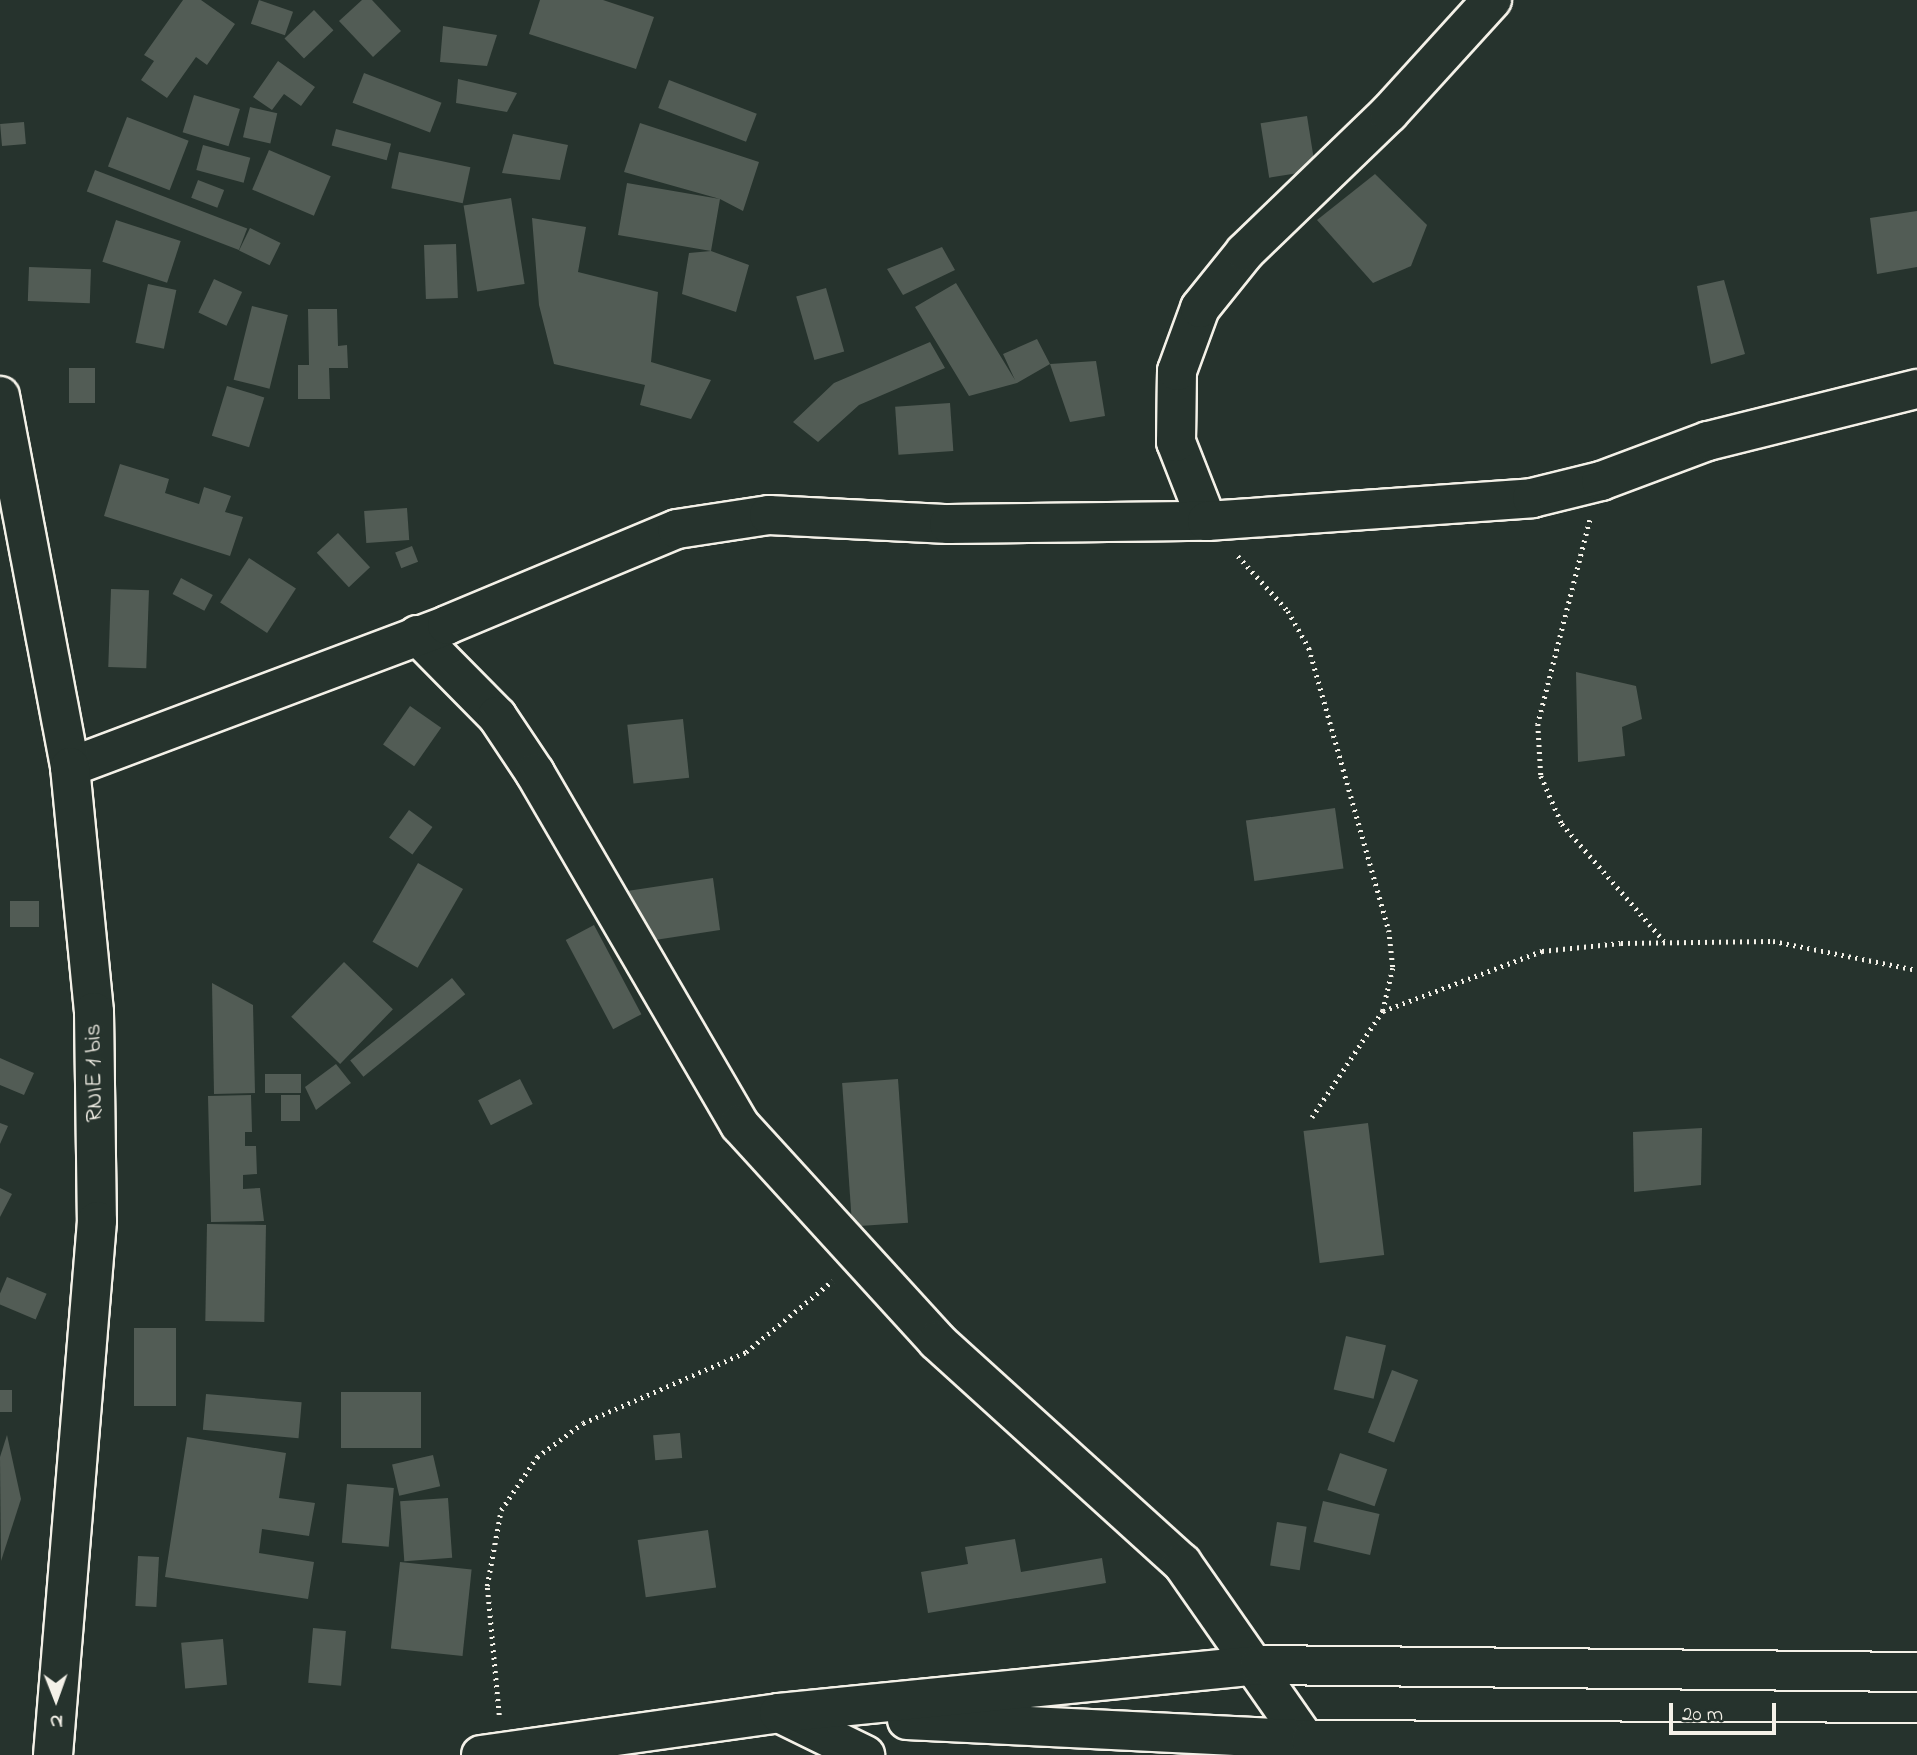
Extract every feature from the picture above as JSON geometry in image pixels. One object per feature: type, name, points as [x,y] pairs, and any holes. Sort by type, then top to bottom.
[{"type":"street","points":[[1208,521],[1176,443],[1177,372],[1200,308],[1245,252],[1389,113],[1492,0]]},
{"type":"street","points":[[70,767],[417,635],[677,529],[769,515],[949,524],[1208,521],[1465,506],[1601,481],[1708,441],[1917,389]]},
{"type":"street","name":"RNIE 1 bis","points":[[0,396],[70,767],[94,1012],[97,1221],[53,1755]]},
{"type":"street","points":[[417,635],[497,716],[535,773],[740,1125],[937,1341],[1182,1563],[1259,1665],[1314,1748]]},
{"type":"street","points":[[494,1753],[779,1713],[1259,1665],[1917,1672]]},
{"type":"street","points":[[779,1713],[1314,1748],[1917,1743]]},
{"type":"street","points":[[779,1713],[865,1755]]},
{"type":"path","points":[[1601,481],[1538,724],[1541,776],[1562,824],[1665,942]]},
{"type":"path","points":[[1208,521],[1288,611],[1310,648],[1389,930],[1393,968],[1383,1011],[1312,1118]]},
{"type":"path","points":[[1383,1011],[1542,951],[1665,942],[1773,941],[1917,970]]},
{"type":"path","points":[[494,1753],[494,1690],[487,1586],[501,1510],[537,1457],[583,1423],[746,1352],[858,1257]]},
{"type":"building","points":[[183,0],[201,0],[235,24],[207,65],[196,57],[167,98],[141,80],[154,61],[144,55]]},
{"type":"building","points":[[259,0],[293,12],[285,35],[251,24]]},
{"type":"building","points":[[362,0],[372,0],[401,31],[373,57],[339,21]]},
{"type":"building","points":[[540,0],[603,0],[654,17],[636,69],[529,34]]},
{"type":"building","points":[[314,10],[333,30],[304,59],[285,38]]},
{"type":"building","points":[[443,26],[497,35],[487,66],[440,62]]},
{"type":"building","points":[[278,61],[315,87],[301,106],[284,94],[272,110],[253,97]]},
{"type":"building","points":[[364,73],[441,103],[430,133],[353,103]]},
{"type":"building","points":[[458,79],[517,93],[507,112],[456,103]]},
{"type":"building","points":[[669,80],[757,114],[746,142],[658,108]]},
{"type":"building","points":[[194,95],[240,109],[229,146],[183,132]]},
{"type":"building","points":[[250,107],[277,113],[270,144],[243,137]]},
{"type":"building","points":[[1307,116],[1316,170],[1269,178],[1261,123]]},
{"type":"building","points":[[127,117],[189,141],[170,190],[108,166]]},
{"type":"building","points":[[24,122],[26,144],[2,146],[0,124]]},
{"type":"building","points":[[640,123],[759,162],[743,211],[720,199],[624,172]]},
{"type":"building","points":[[336,129],[391,144],[387,160],[332,145]]},
{"type":"building","points":[[513,134],[568,145],[560,180],[502,173]]},
{"type":"building","points":[[203,145],[250,158],[244,183],[196,170]]},
{"type":"building","points":[[269,150],[331,176],[314,216],[252,190]]},
{"type":"building","points":[[399,152],[470,167],[463,203],[391,188]]},
{"type":"building","points":[[95,170],[247,228],[239,250],[87,191]]},
{"type":"building","points":[[1375,174],[1427,225],[1411,266],[1373,283],[1317,220]]},
{"type":"building","points":[[198,180],[224,190],[217,208],[191,198]]},
{"type":"building","points":[[627,183],[720,199],[711,251],[618,235]]},
{"type":"building","points":[[511,198],[525,284],[477,291],[464,206]]},
{"type":"building","points":[[1917,211],[1917,267],[1877,274],[1870,218]]},
{"type":"building","points":[[532,218],[586,227],[578,272],[658,292],[651,362],[711,380],[691,419],[640,405],[645,385],[554,364],[539,305]]},
{"type":"building","points":[[116,220],[181,241],[167,283],[102,262]]},
{"type":"building","points":[[250,228],[281,243],[270,265],[239,250]]},
{"type":"building","points":[[456,244],[458,298],[426,299],[424,245]]},
{"type":"building","points":[[942,247],[955,270],[903,295],[887,269]]},
{"type":"building","points":[[711,251],[749,265],[736,312],[682,294],[689,253]]},
{"type":"building","points":[[29,267],[91,269],[90,303],[28,301]]},
{"type":"building","points":[[214,279],[242,292],[226,326],[198,313]]},
{"type":"building","points":[[1724,280],[1745,354],[1711,364],[1697,286]]},
{"type":"building","points":[[956,283],[1015,380],[1003,354],[1037,339],[1050,364],[1017,383],[969,396],[915,307]]},
{"type":"building","points":[[148,284],[176,290],[164,349],[136,343]]},
{"type":"building","points":[[826,288],[844,351],[814,360],[796,297]]},
{"type":"building","points":[[252,306],[288,315],[270,389],[234,380]]},
{"type":"building","points":[[308,309],[337,309],[338,346],[347,345],[348,368],[329,368],[330,399],[298,399],[298,365],[309,365]]},
{"type":"building","points":[[930,342],[945,368],[859,405],[818,442],[793,422],[834,383]]},
{"type":"building","points":[[1096,361],[1105,416],[1070,422],[1050,364]]},
{"type":"building","points":[[69,368],[95,368],[95,403],[69,403]]},
{"type":"building","points":[[227,386],[264,397],[249,447],[212,436]]},
{"type":"building","points":[[950,403],[953,451],[898,455],[895,407]]},
{"type":"building","points":[[120,464],[169,479],[165,493],[199,504],[204,487],[231,496],[225,512],[243,517],[230,556],[104,516]]},
{"type":"building","points":[[407,508],[409,540],[366,543],[364,511]]},
{"type":"building","points":[[338,533],[370,567],[349,587],[317,553]]},
{"type":"building","points":[[412,546],[418,562],[401,568],[395,552]]},
{"type":"building","points":[[249,558],[296,588],[267,633],[220,602]]},
{"type":"building","points":[[181,578],[213,595],[204,611],[173,594]]},
{"type":"building","points":[[111,589],[149,590],[146,668],[108,667]]},
{"type":"building","points":[[1576,672],[1636,686],[1642,719],[1622,727],[1625,756],[1578,762]]},
{"type":"building","points":[[410,706],[441,728],[414,766],[383,745]]},
{"type":"building","points":[[683,719],[689,778],[633,784],[627,725]]},
{"type":"building","points":[[1335,808],[1343,868],[1254,881],[1246,821]]},
{"type":"building","points":[[409,810],[432,827],[412,855],[389,838]]},
{"type":"building","points":[[418,863],[463,889],[418,968],[372,942]]},
{"type":"building","points":[[713,878],[720,930],[642,942],[614,893]]},
{"type":"building","points":[[10,901],[39,901],[39,927],[10,927]]},
{"type":"building","points":[[594,925],[641,1014],[613,1029],[566,940]]},
{"type":"building","points":[[344,962],[393,1009],[340,1064],[291,1017]]},
{"type":"building","points":[[452,978],[465,994],[363,1077],[350,1060]]},
{"type":"building","points":[[212,983],[253,1005],[255,1093],[214,1094]]},
{"type":"building","points":[[0,1058],[34,1073],[24,1095],[0,1085]]},
{"type":"building","points":[[336,1064],[351,1083],[316,1110],[305,1087]]},
{"type":"building","points":[[265,1074],[301,1074],[301,1093],[265,1093]]},
{"type":"building","points":[[520,1079],[533,1104],[491,1125],[478,1100]]},
{"type":"building","points":[[898,1079],[908,1223],[852,1227],[842,1083]]},
{"type":"building","points":[[251,1095],[252,1132],[245,1132],[245,1146],[256,1146],[257,1174],[243,1175],[243,1189],[260,1188],[264,1221],[211,1222],[208,1096]]},
{"type":"building","points":[[281,1095],[300,1095],[300,1121],[281,1121]]},
{"type":"building","points":[[0,1123],[8,1126],[0,1144]]},
{"type":"building","points":[[1368,1123],[1384,1255],[1320,1263],[1303,1131]]},
{"type":"building","points":[[1702,1128],[1701,1185],[1634,1192],[1633,1132]]},
{"type":"building","points":[[0,1188],[12,1194],[0,1217]]},
{"type":"building","points":[[207,1224],[266,1225],[264,1322],[205,1321]]},
{"type":"building","points":[[7,1277],[47,1294],[36,1320],[0,1304],[0,1293]]},
{"type":"building","points":[[134,1328],[176,1328],[176,1406],[134,1406]]},
{"type":"building","points":[[1346,1336],[1386,1345],[1374,1399],[1334,1390]]},
{"type":"building","points":[[1392,1370],[1418,1380],[1394,1443],[1368,1433]]},
{"type":"building","points":[[0,1390],[12,1390],[12,1412],[0,1412]]},
{"type":"building","points":[[341,1392],[421,1392],[421,1448],[341,1448]]},
{"type":"building","points":[[206,1394],[302,1402],[298,1438],[203,1430]]},
{"type":"building","points":[[680,1433],[682,1458],[655,1460],[653,1435]]},
{"type":"building","points":[[7,1435],[21,1499],[1,1561],[0,1457]]},
{"type":"building","points":[[187,1437],[286,1453],[279,1498],[315,1503],[309,1536],[262,1529],[259,1553],[314,1562],[308,1599],[165,1577]]},
{"type":"building","points":[[1340,1453],[1387,1469],[1375,1506],[1327,1490]]},
{"type":"building","points":[[433,1455],[440,1486],[399,1496],[392,1464]]},
{"type":"building","points":[[347,1484],[394,1488],[389,1547],[342,1543]]},
{"type":"building","points":[[448,1498],[452,1558],[404,1561],[400,1501]]},
{"type":"building","points":[[1323,1501],[1380,1514],[1370,1555],[1314,1542]]},
{"type":"building","points":[[1277,1522],[1307,1527],[1300,1570],[1270,1565]]},
{"type":"building","points":[[708,1530],[716,1587],[646,1597],[638,1540]]},
{"type":"building","points":[[1015,1539],[1021,1572],[1102,1558],[1106,1583],[928,1613],[921,1572],[968,1564],[965,1547]]},
{"type":"building","points":[[138,1556],[159,1557],[156,1607],[135,1606]]},
{"type":"building","points":[[400,1562],[472,1570],[463,1656],[391,1649]]},
{"type":"building","points":[[313,1628],[346,1631],[341,1686],[308,1683]]},
{"type":"building","points":[[223,1639],[227,1685],[185,1688],[181,1643]]}]
